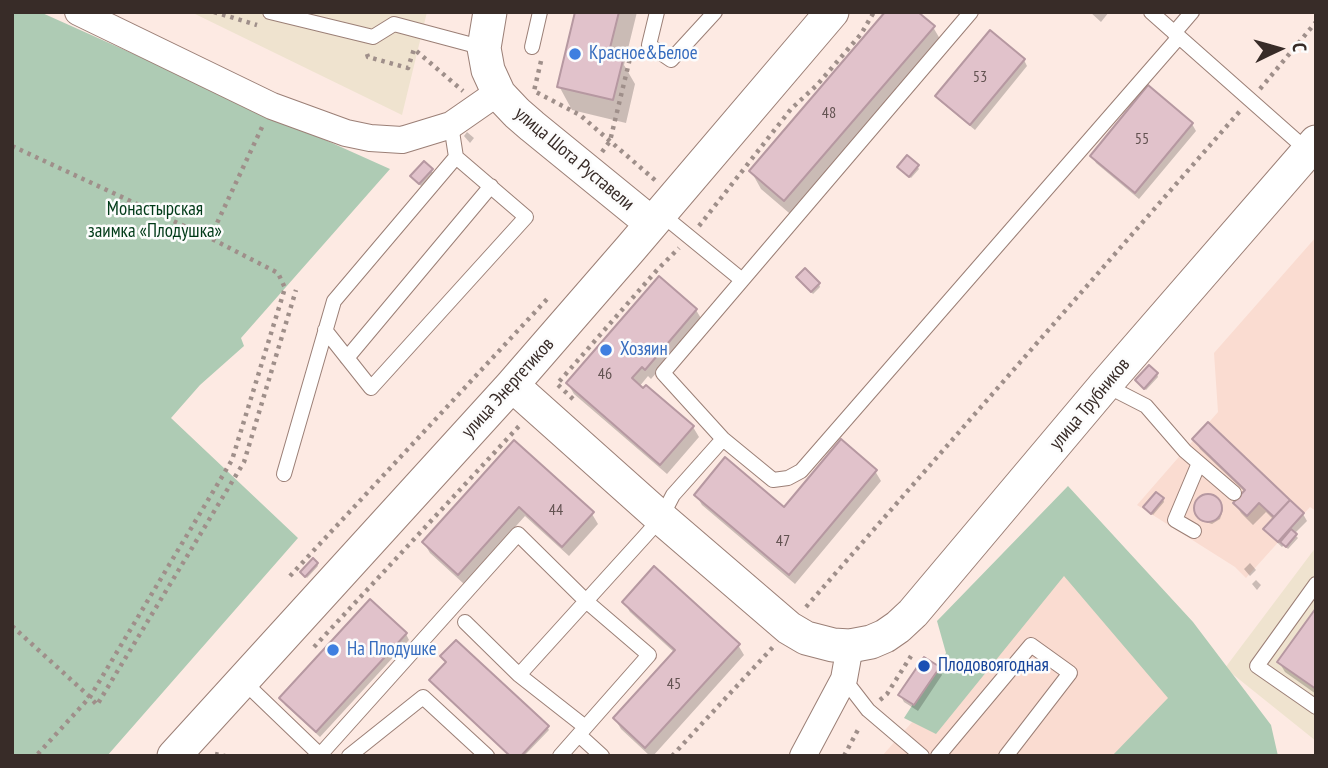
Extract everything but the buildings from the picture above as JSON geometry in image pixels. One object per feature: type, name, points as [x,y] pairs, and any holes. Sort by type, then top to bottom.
[{"type":"street","points":[[78,12],[272,106],[346,133],[370,138],[402,140],[451,124],[499,94]]},
{"type":"street","name":"улица Шота Руставели","points":[[490,12],[484,48],[488,70],[499,94],[517,113],[588,172],[657,207]]},
{"type":"street","name":"улица Энергетиков","points":[[174,756],[512,385],[657,207],[832,12]]},
{"type":"street","name":"улица Трубников","points":[[512,385],[789,628],[806,638],[833,645],[850,646],[871,642],[885,636],[913,613],[1105,385],[1312,146]]},
{"type":"street","points":[[803,756],[844,679],[850,646]]},
{"type":"lane","points":[[270,12],[373,37],[394,24],[484,48]]},
{"type":"lane","points":[[537,49],[540,12]]},
{"type":"lane","points":[[657,12],[649,44],[671,60],[715,12]]},
{"type":"lane","points":[[971,12],[663,373],[723,439],[774,480],[788,478],[801,471],[1176,35],[1192,12]]},
{"type":"lane","points":[[1151,12],[1250,100],[1312,146]]},
{"type":"lane","points":[[325,330],[371,388],[526,217],[456,158],[451,124]]},
{"type":"lane","points":[[284,474],[334,301],[456,158]]},
{"type":"lane","points":[[347,358],[491,186]]},
{"type":"lane","points":[[657,207],[742,280]]},
{"type":"lane","points":[[1105,385],[1146,406],[1185,451],[1234,493]]},
{"type":"lane","points":[[519,675],[661,518],[673,495],[723,439]]},
{"type":"lane","points":[[1194,531],[1175,520],[1199,463]]},
{"type":"lane","points":[[243,681],[321,755],[518,534],[586,601],[649,655],[560,756]]},
{"type":"lane","points":[[1316,584],[1257,666],[1316,707]]},
{"type":"lane","points":[[465,622],[519,675],[582,730],[602,756]]},
{"type":"lane","points":[[937,756],[1031,645],[1070,673],[1006,756]]},
{"type":"lane","points":[[844,679],[868,710],[922,756]]},
{"type":"lane","points":[[349,756],[423,697],[487,756]]},
{"type":"path","points":[[576,402],[557,384],[657,270],[690,238],[791,109],[817,85],[861,34],[874,12]]},
{"type":"path","points":[[796,599],[806,608],[1316,22]]},
{"type":"path","points":[[588,172],[610,141],[634,38]]},
{"type":"path","points":[[537,49],[534,91],[580,115],[610,141],[657,207]]},
{"type":"path","points":[[210,239],[272,106]]},
{"type":"path","points":[[12,146],[278,273],[285,288],[232,460],[90,697],[36,756]]},
{"type":"path","points":[[12,626],[97,705],[244,462],[296,290]]},
{"type":"path","points":[[290,576],[554,292]]},
{"type":"path","points":[[309,652],[523,422]]},
{"type":"path","points":[[672,756],[781,639]]},
{"type":"path","points":[[214,755],[223,746]]},
{"type":"path","points":[[214,755],[225,756]]},
{"type":"shaded area","points":[[191,12],[427,12],[402,115]]},
{"type":"shaded area","points":[[1316,237],[1316,511],[1310,507],[1246,578],[1235,567],[1137,505],[1218,412],[1214,353]]},
{"type":"shaded area","points":[[1316,547],[1316,741],[1225,668]]},
{"type":"shaded area","points":[[1055,561],[1183,703],[1130,756],[882,756]]},
{"type":"green space","name":"Монастырская заимка «Плодушка»","points":[[12,12],[40,12],[390,169],[241,338],[244,346],[200,385],[171,418],[298,538],[107,756],[12,756]]},
{"type":"green space","points":[[1068,486],[1193,622],[1271,725],[1278,756],[1112,756],[1168,698],[1064,576],[936,734],[904,718],[946,653],[937,621]]},
{"type":"place","name":"Красное&Белое","points":[[575,54]]},
{"type":"place","name":"Хозяин","points":[[606,350]]},
{"type":"place","name":"На Плодушке","points":[[333,650]]},
{"type":"place","name":"Плодовоягодная","points":[[924,666]]}]
